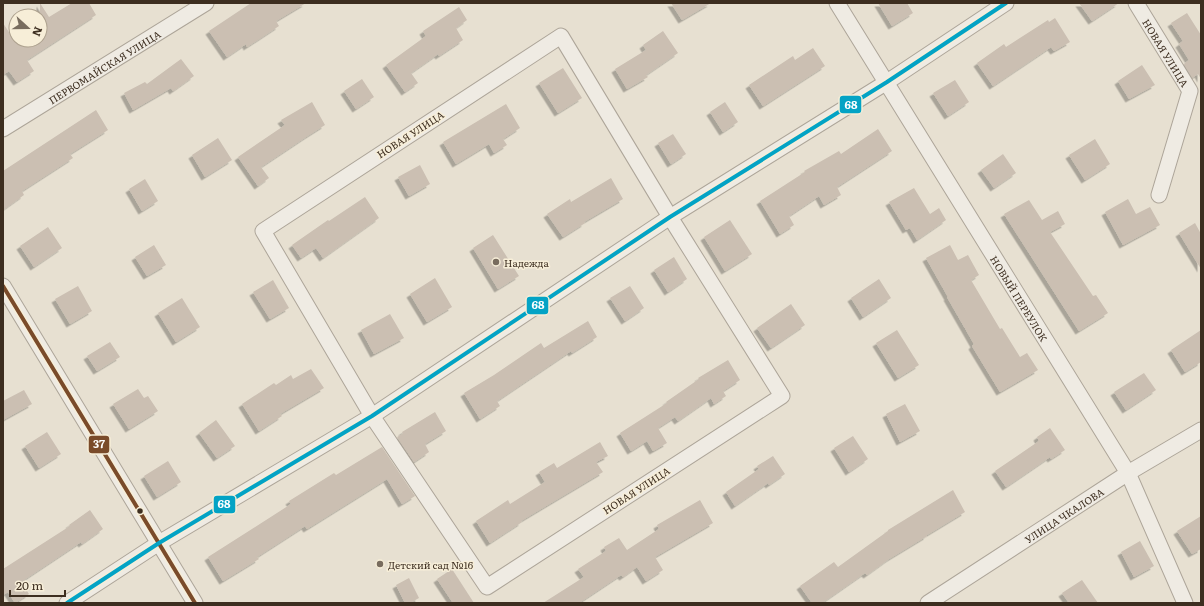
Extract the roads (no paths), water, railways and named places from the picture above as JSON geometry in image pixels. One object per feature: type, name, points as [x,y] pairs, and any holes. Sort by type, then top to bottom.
[{"type":"street","name":"ПЕРВОМАЙСКАЯ УЛИЦА","points":[[3,129],[206,3]]},
{"type":"street","name":"НОВЫЙ ПЕРЕУЛОК","points":[[837,3],[1128,473],[1185,603]]},
{"type":"street","points":[[67,603],[160,543],[372,416],[670,216],[887,82],[1006,3]]},
{"type":"street","name":"НОВАЯ УЛИЦА","points":[[1136,3],[1190,91],[1159,195]]},
{"type":"street","name":"НОВАЯ УЛИЦА","points":[[561,36],[670,216],[782,396],[487,587],[372,416],[263,231],[561,36]]},
{"type":"street","points":[[3,286],[195,603]]},
{"type":"street","name":"УЛИЦА ЧКАЛОВА","points":[[928,603],[1128,473],[1201,430]]},
{"type":"place","name":"Надежда","points":[[496,262]]},
{"type":"place","name":"Детский сад №16","points":[[380,564]]}]
